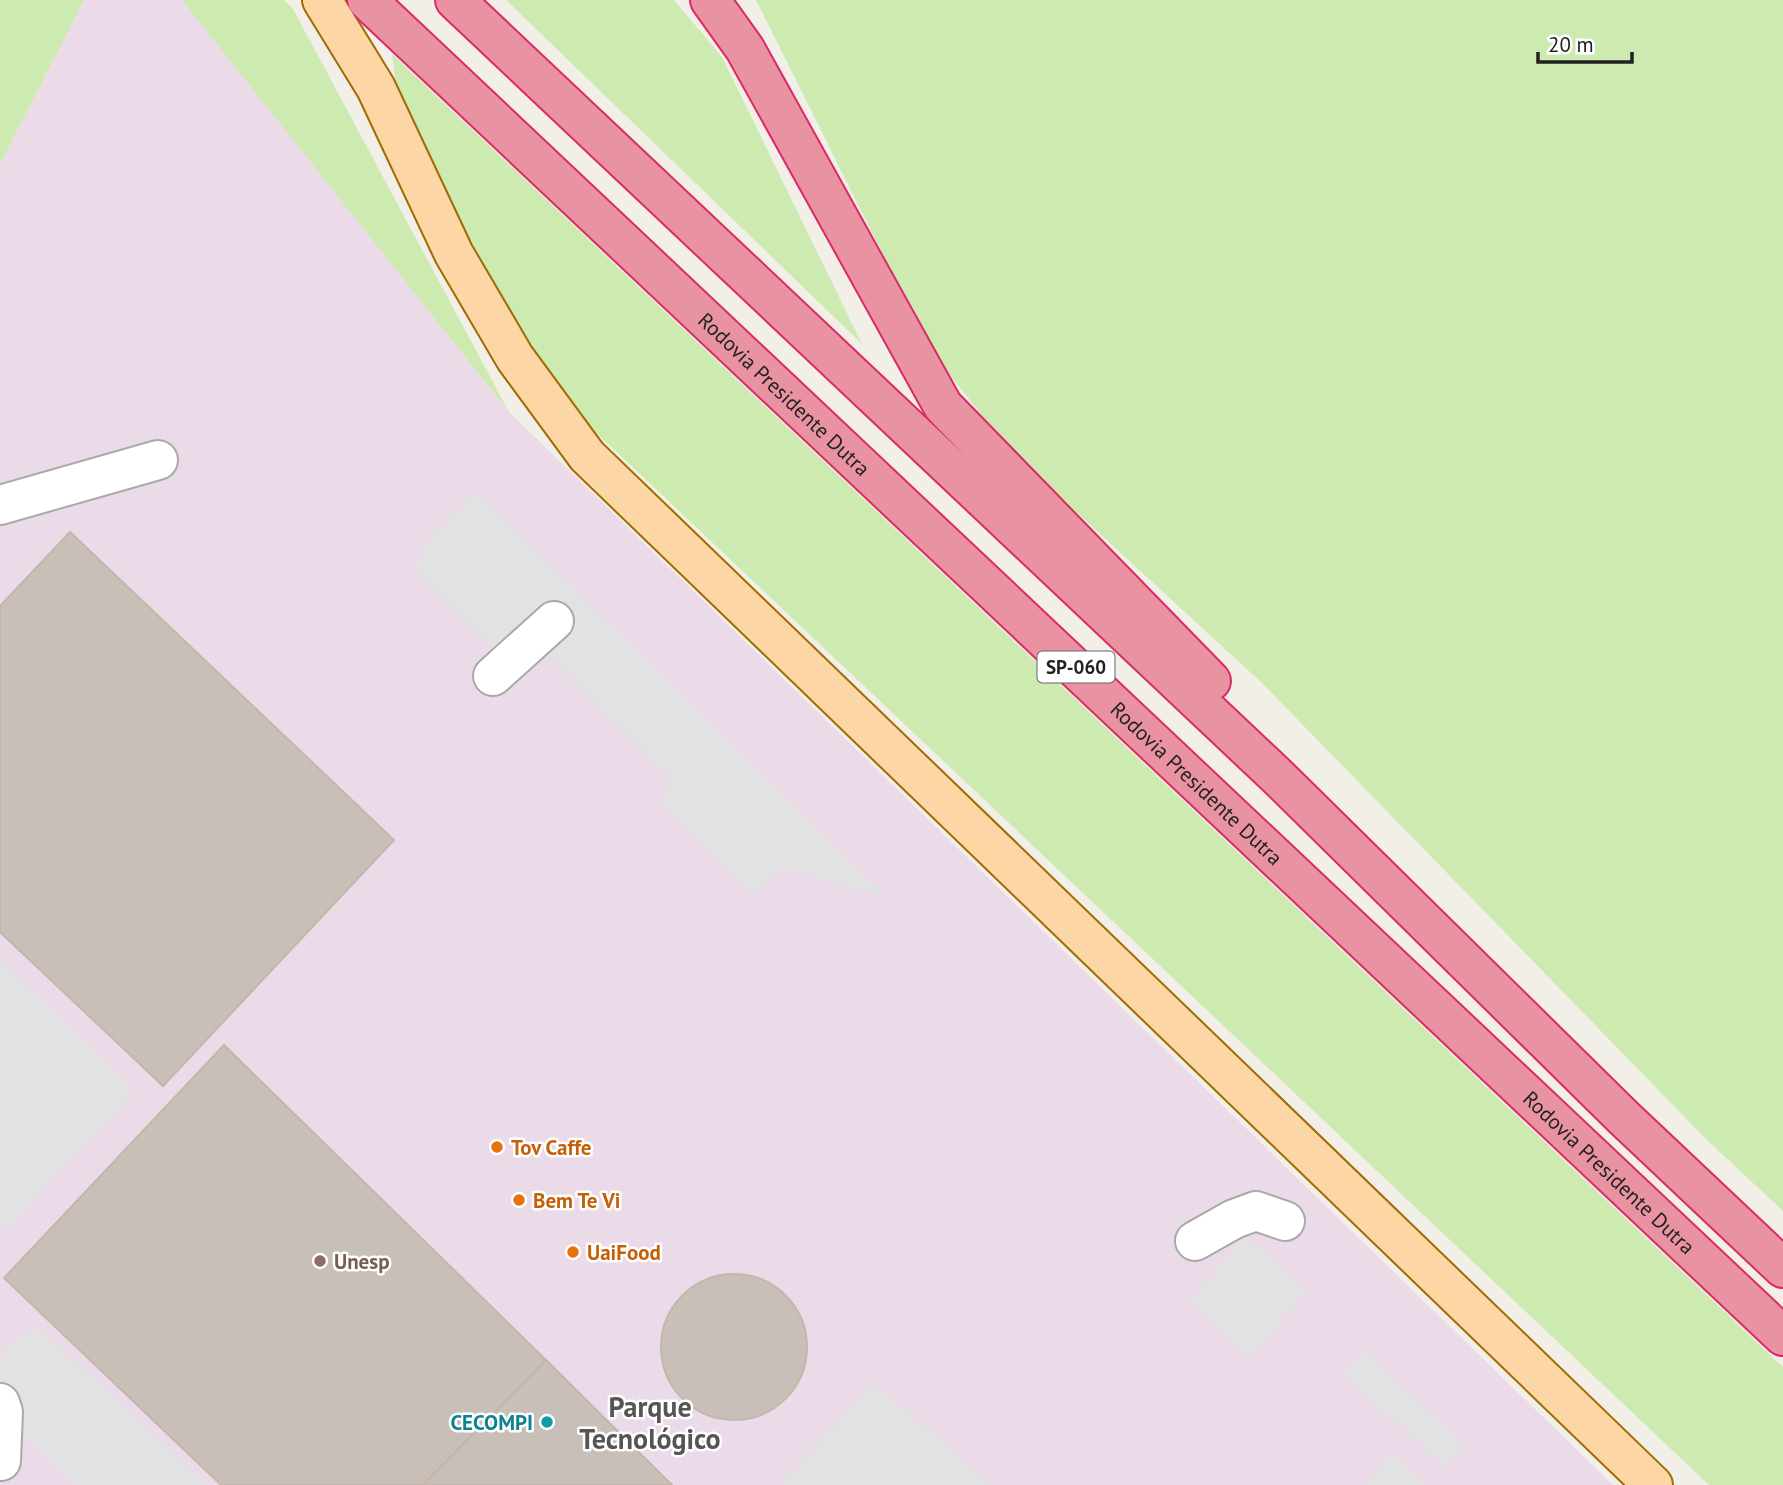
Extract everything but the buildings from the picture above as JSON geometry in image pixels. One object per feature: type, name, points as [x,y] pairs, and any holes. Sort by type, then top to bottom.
[{"type":"highway","name":"Rodovia Presidente Dutra","points":[[368,0],[1783,1336]]},
{"type":"highway","name":"SP-060","points":[[456,0],[1278,777],[1623,1117],[1783,1268]]},
{"type":"highway","points":[[710,0],[745,49],[943,406],[1207,676],[1278,777]]},
{"type":"main road","points":[[321,0],[376,88],[454,254],[515,358],[587,456],[1653,1485]]},
{"type":"lane","points":[[0,505],[158,460]]},
{"type":"lane","points":[[493,676],[554,621]]},
{"type":"lane","points":[[1195,1241],[1234,1219],[1256,1211],[1285,1221]]},
{"type":"lane","points":[[0,1403],[4,1412],[9,1469]]},
{"type":"shaded area","points":[[84,0],[184,0],[509,412],[1613,1485],[0,1485],[0,165]]},
{"type":"shaded area","points":[[476,492],[885,896],[781,868],[755,894],[663,803],[671,777],[547,652],[522,676],[416,570],[427,541]]},
{"type":"shaded area","points":[[0,960],[135,1089],[6,1230],[0,1224]]},
{"type":"shaded area","points":[[1246,1237],[1305,1292],[1250,1356],[1191,1299]]},
{"type":"shaded area","points":[[36,1326],[208,1485],[74,1485],[1,1411],[1,1351]]},
{"type":"shaded area","points":[[1364,1351],[1463,1444],[1443,1465],[1344,1372]]},
{"type":"shaded area","points":[[876,1385],[991,1485],[779,1485]]},
{"type":"shaded area","points":[[1393,1452],[1428,1485],[1364,1485]]},
{"type":"green space","points":[[0,0],[84,0],[0,165]]},
{"type":"green space","points":[[182,0],[284,0],[293,9],[509,412]]},
{"type":"green space","points":[[506,0],[674,0],[722,57],[862,344]]},
{"type":"green space","points":[[756,0],[1783,0],[1783,1211],[1707,1140],[1262,683],[1013,454],[949,374],[919,327]]},
{"type":"green space","points":[[392,54],[1783,1367],[1783,1485],[1709,1485],[568,406],[498,302],[397,92]]},
{"type":"place","name":"Tov Caffe","points":[[497,1147]]},
{"type":"place","name":"Bem Te Vi","points":[[519,1200]]},
{"type":"place","name":"UaiFood","points":[[573,1252]]},
{"type":"place","name":"Unesp","points":[[320,1261]]},
{"type":"place","name":"CECOMPI","points":[[547,1422]]},
{"type":"district","name":"Parque Tecnológico","points":[[650,1422]]}]
